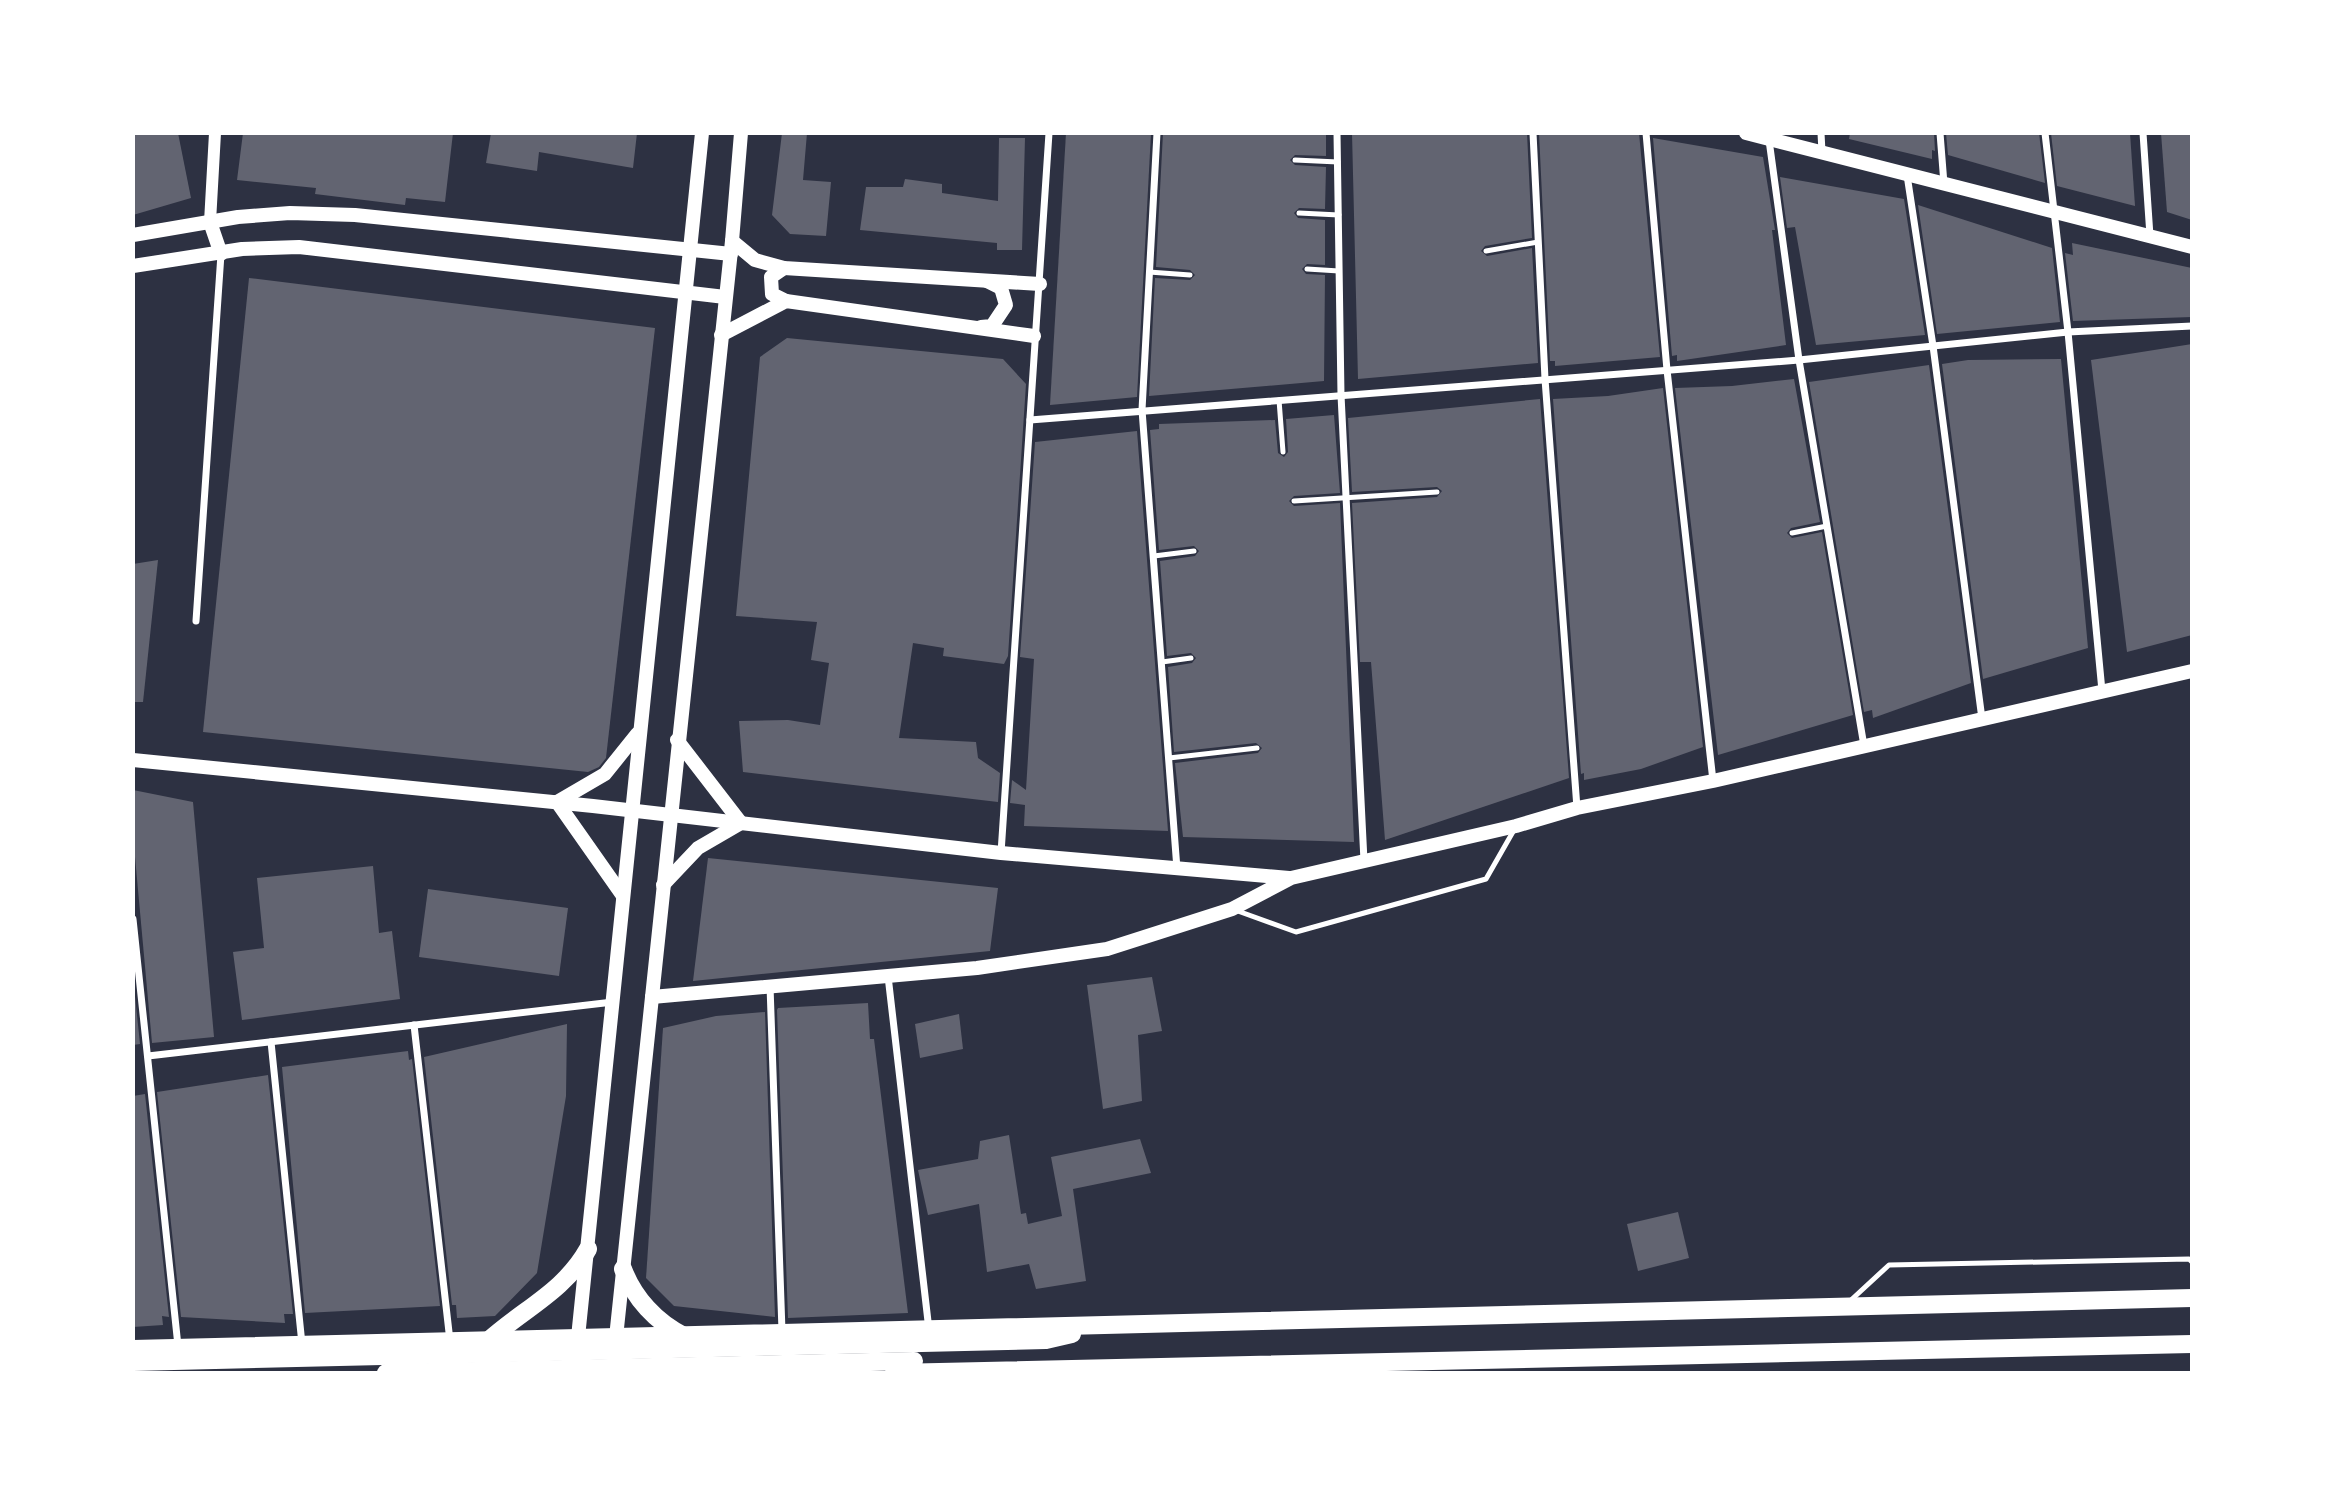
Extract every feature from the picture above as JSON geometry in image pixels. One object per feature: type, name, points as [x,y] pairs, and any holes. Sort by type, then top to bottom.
[{"type":"main road","points":[[575,1373],[702,133]]},
{"type":"main road","points":[[612,1373],[741,133]]},
{"type":"main road","points":[[1746,133],[2192,247]]},
{"type":"main road","points":[[133,235],[210,222],[290,213],[355,215],[691,249],[731,248],[755,260],[784,268],[1040,284]]},
{"type":"main road","points":[[210,222],[220,254]]},
{"type":"main road","points":[[133,266],[242,249],[299,247],[725,297]]},
{"type":"main road","points":[[784,268],[771,278],[769,286],[772,294],[786,301],[1034,335]]},
{"type":"main road","points":[[979,327],[992,326],[1006,305],[1001,288],[983,280]]},
{"type":"main road","points":[[721,334],[786,301]]},
{"type":"main road","points":[[652,997],[977,968],[1107,949],[1232,909],[1291,878],[1516,826],[1577,808],[1713,781],[2192,671]]},
{"type":"main road","points":[[557,802],[605,774],[628,750],[640,730]]},
{"type":"main road","points":[[677,740],[741,823]]},
{"type":"main road","points":[[133,760],[557,802],[1001,853],[1291,878]]},
{"type":"main road","points":[[557,802],[623,896]]},
{"type":"main road","points":[[662,887],[698,848],[741,823]]},
{"type":"main road","points":[[488,1340],[562,1284],[588,1249]]},
{"type":"main road","points":[[623,1269],[631,1288],[646,1307],[684,1336]]},
{"type":"main road","points":[[133,1349],[2192,1298]]},
{"type":"main road","points":[[133,1362],[1046,1340],[1110,1325]]},
{"type":"main road","points":[[894,1373],[2192,1344]]},
{"type":"main road","points":[[386,1373],[1047,1358],[1113,1369]]},
{"type":"street","points":[[210,222],[215,133]]},
{"type":"street","points":[[1001,853],[1049,133]]},
{"type":"street","points":[[1157,133],[1142,410],[1177,870]]},
{"type":"street","points":[[1337,133],[1341,395],[1364,861]]},
{"type":"street","points":[[1533,133],[1545,379],[1577,808]]},
{"type":"street","points":[[1646,133],[1667,370],[1713,781]]},
{"type":"street","points":[[1821,133],[1822,152]]},
{"type":"street","points":[[1940,133],[1944,184]]},
{"type":"street","points":[[2045,133],[2068,332],[2102,692]]},
{"type":"street","points":[[2143,133],[2150,236]]},
{"type":"street","points":[[1769,139],[1799,360],[1864,746]]},
{"type":"street","points":[[1907,174],[1933,346],[1982,719]]},
{"type":"street","points":[[196,621],[220,254]]},
{"type":"street","points":[[1030,420],[1799,360],[2068,332],[2192,326]]},
{"type":"street","points":[[133,919],[178,1348]]},
{"type":"street","points":[[888,976],[929,1329]]},
{"type":"street","points":[[770,985],[782,1333]]},
{"type":"street","points":[[148,1056],[613,1002]]},
{"type":"street","points":[[414,1025],[450,1341]]},
{"type":"street","points":[[271,1042],[303,1345]]},
{"type":"lane","points":[[1295,160],[1338,162]]},
{"type":"lane","points":[[1299,213],[1339,215]]},
{"type":"lane","points":[[1486,251],[1538,242]]},
{"type":"lane","points":[[1307,268],[1339,271]]},
{"type":"lane","points":[[1149,272],[1190,275]]},
{"type":"lane","points":[[1279,400],[1283,452]]},
{"type":"lane","points":[[1294,501],[1437,492]]},
{"type":"lane","points":[[1792,533],[1827,526]]},
{"type":"lane","points":[[1154,556],[1194,551]]},
{"type":"lane","points":[[1162,662],[1191,658]]},
{"type":"lane","points":[[1169,758],[1257,747]]},
{"type":"lane","points":[[1232,909],[1296,932],[1486,879],[1516,826]]},
{"type":"lane","points":[[1843,1307],[1889,1265],[2189,1259],[2192,1262]]},
{"type":"building","points":[[133,133],[178,133],[191,198],[133,215]]},
{"type":"building","points":[[243,133],[453,133],[445,202],[406,198],[405,205],[315,194],[316,188],[237,180]]},
{"type":"building","points":[[491,133],[637,133],[633,168],[539,152],[537,171],[486,163]]},
{"type":"building","points":[[782,133],[807,133],[803,180],[831,182],[826,236],[790,234],[772,215]]},
{"type":"building","points":[[1066,133],[1151,133],[1137,397],[1050,405]]},
{"type":"building","points":[[1163,133],[1326,133],[1326,156],[1295,155],[1290,160],[1295,165],[1326,167],[1325,209],[1299,208],[1294,213],[1298,218],[1325,220],[1325,265],[1307,264],[1302,269],[1306,274],[1325,275],[1324,381],[1149,396],[1155,278],[1190,280],[1195,275],[1190,270],[1156,267]]},
{"type":"building","points":[[1352,133],[1527,133],[1532,238],[1485,246],[1481,251],[1487,256],[1532,248],[1538,363],[1358,379]]},
{"type":"building","points":[[1539,133],[1639,133],[1660,357],[1555,366],[1555,361],[1550,361]]},
{"type":"building","points":[[1850,133],[1934,133],[1935,151],[1932,150],[1932,159],[1849,139]]},
{"type":"building","points":[[1946,133],[2039,133],[2045,183],[1948,155]]},
{"type":"building","points":[[2051,133],[2130,133],[2135,206],[2057,186]]},
{"type":"building","points":[[2161,133],[2192,133],[2192,220],[2167,212]]},
{"type":"building","points":[[999,138],[1025,138],[1022,250],[997,250],[997,243],[860,230],[866,187],[903,187],[905,179],[942,184],[942,193],[998,201]]},
{"type":"building","points":[[1653,138],[1763,157],[1775,230],[1772,230],[1786,345],[1677,361],[1677,355],[1672,356]]},
{"type":"building","points":[[1780,177],[1904,199],[1925,335],[1816,345],[1795,227],[1787,228]]},
{"type":"building","points":[[1918,205],[2052,248],[2060,322],[1937,334]]},
{"type":"building","points":[[2072,243],[2192,268],[2192,317],[2073,321],[2065,253],[2073,255]]},
{"type":"building","points":[[249,278],[655,328],[606,758],[599,767],[588,772],[203,732]]},
{"type":"building","points":[[787,338],[1003,359],[1026,384],[1008,656],[1004,664],[943,656],[944,648],[913,643],[899,738],[976,742],[978,758],[1000,773],[998,802],[743,772],[739,721],[788,720],[820,725],[829,663],[811,660],[817,622],[736,616],[760,357]]},
{"type":"building","points":[[2192,344],[2192,635],[2127,652],[2091,360]]},
{"type":"building","points":[[2061,359],[2088,648],[1983,679],[1942,364],[1968,360]]},
{"type":"building","points":[[1929,365],[1971,683],[1873,718],[1872,710],[1864,712],[1809,382]]},
{"type":"building","points":[[1794,379],[1820,522],[1791,528],[1787,533],[1792,538],[1822,532],[1853,715],[1718,755],[1675,388],[1732,386]]},
{"type":"building","points":[[1663,388],[1703,747],[1641,769],[1584,780],[1584,773],[1581,774],[1553,399],[1608,396]]},
{"type":"building","points":[[1540,399],[1569,778],[1385,840],[1371,662],[1360,662],[1352,503],[1437,497],[1442,491],[1437,487],[1352,492],[1348,418]]},
{"type":"building","points":[[1334,415],[1340,493],[1294,496],[1289,501],[1294,506],[1340,503],[1354,842],[1183,837],[1175,763],[1258,753],[1262,748],[1256,743],[1174,752],[1168,667],[1192,663],[1196,658],[1191,653],[1167,656],[1160,561],[1195,556],[1199,551],[1194,546],[1159,550],[1150,430],[1159,429],[1159,424],[1275,420],[1278,453],[1284,457],[1288,452],[1286,419]]},
{"type":"building","points":[[1137,431],[1168,831],[1024,826],[1025,805],[1010,803],[1012,780],[1026,790],[1034,659],[1020,657],[1035,442]]},
{"type":"building","points":[[158,560],[143,702],[133,702],[133,564]]},
{"type":"building","points":[[133,790],[193,802],[214,1037],[152,1043],[133,835]]},
{"type":"building","points":[[708,858],[998,888],[990,951],[693,981]]},
{"type":"building","points":[[373,866],[379,933],[392,931],[400,999],[242,1020],[233,952],[264,948],[257,878]]},
{"type":"building","points":[[428,889],[568,908],[559,976],[419,957]]},
{"type":"building","points":[[133,977],[140,1044],[133,1045]]},
{"type":"building","points":[[1152,977],[1162,1031],[1138,1035],[1142,1101],[1103,1109],[1087,985]]},
{"type":"building","points":[[868,1003],[870,1039],[874,1039],[908,1313],[788,1318],[777,1010]]},
{"type":"building","points":[[765,1012],[775,1317],[674,1306],[646,1278],[663,1028],[716,1016]]},
{"type":"building","points":[[959,1014],[963,1049],[920,1058],[915,1024]]},
{"type":"building","points":[[567,1024],[566,1096],[537,1273],[495,1316],[457,1318],[456,1305],[452,1305],[424,1057]]},
{"type":"building","points":[[408,1051],[409,1060],[412,1059],[440,1306],[305,1313],[282,1067]]},
{"type":"building","points":[[268,1075],[293,1314],[284,1314],[285,1323],[181,1317],[157,1092]]},
{"type":"building","points":[[145,1094],[169,1317],[162,1316],[163,1325],[133,1327],[133,1096]]},
{"type":"building","points":[[1009,1135],[1021,1214],[1026,1213],[1028,1224],[1062,1216],[1051,1157],[1140,1139],[1151,1173],[1073,1189],[1086,1281],[1036,1289],[1029,1264],[987,1272],[979,1204],[928,1215],[918,1170],[978,1159],[980,1141]]},
{"type":"building","points":[[1678,1212],[1689,1258],[1638,1271],[1627,1224]]}]
